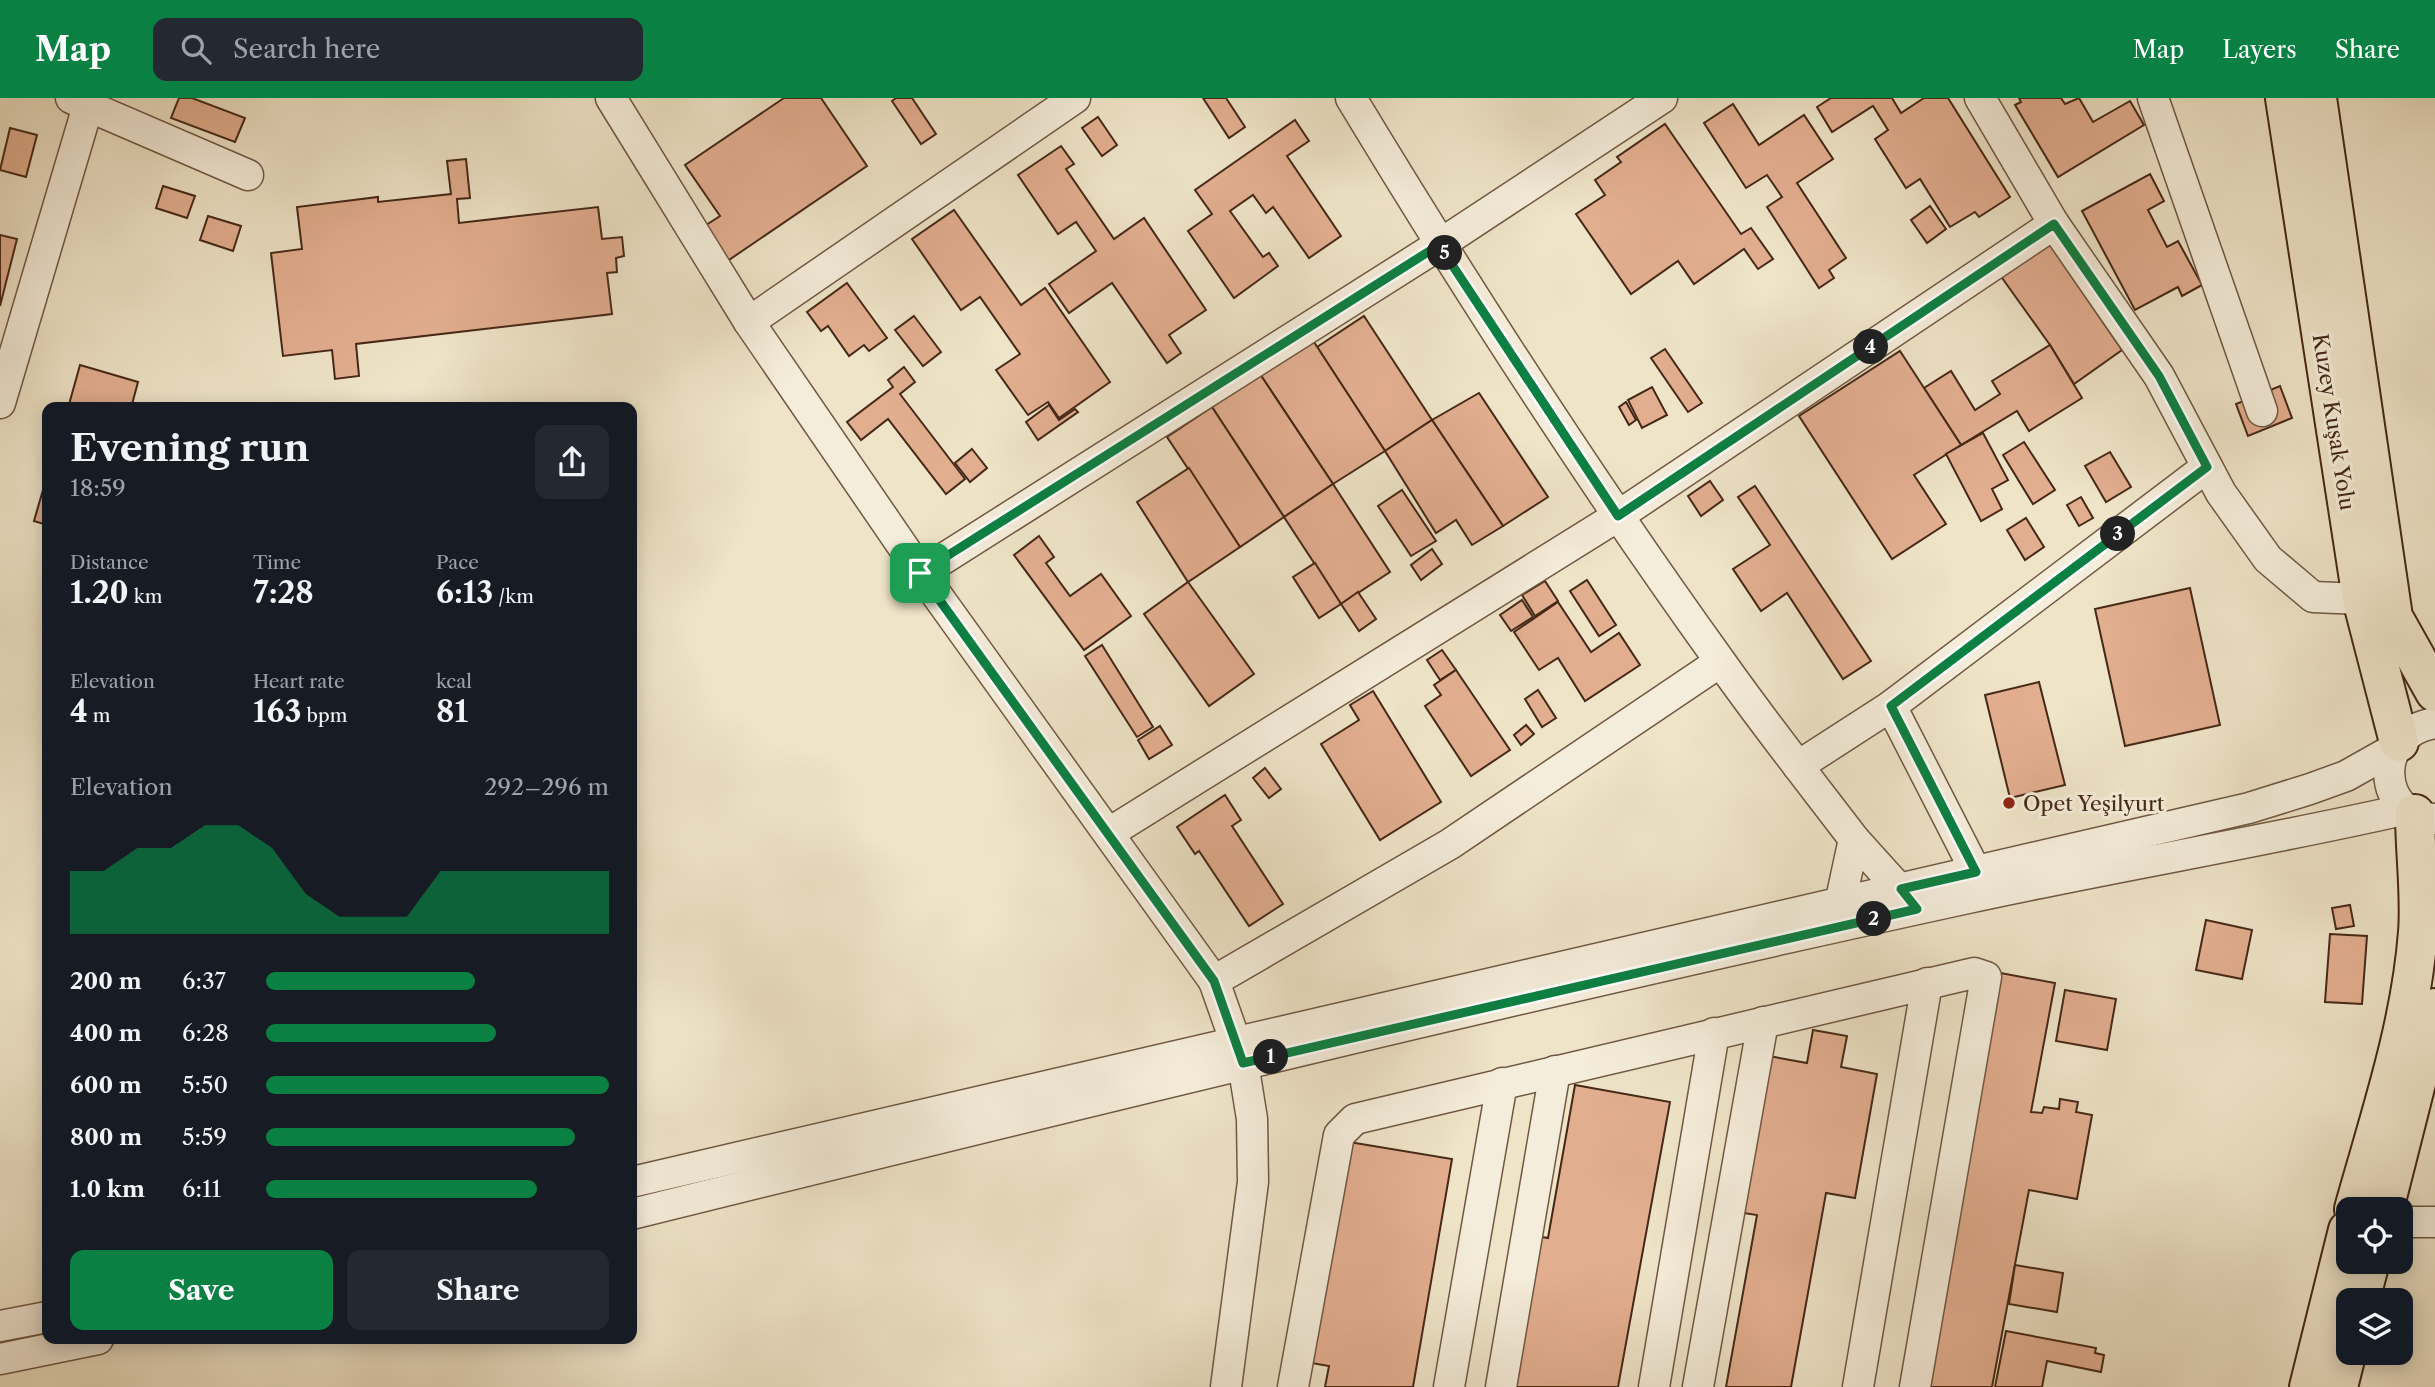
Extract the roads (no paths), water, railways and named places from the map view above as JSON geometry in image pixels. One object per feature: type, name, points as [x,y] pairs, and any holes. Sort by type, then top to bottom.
[{"type":"main road","name":"Kuzey Kuşak Yolu","points":[[2285,98],[2362,599],[2396,746]]},
{"type":"main road","name":"Kuzey Kuşak Yolu","points":[[2317,98],[2393,617],[2435,692]]},
{"type":"main road","points":[[2357,1197],[2400,1040],[2412,981],[2418,931],[2419,814]]},
{"type":"main road","points":[[2387,1197],[2435,1008]]},
{"type":"main road","points":[[2309,1387],[2337,1274]]},
{"type":"main road","points":[[2338,1387],[2344,1365]]},
{"type":"street","points":[[611,98],[749,322],[920,573],[1214,981],[1239,1053],[1252,1119],[1253,1182],[1226,1387]]},
{"type":"street","points":[[749,322],[1074,98]]},
{"type":"street","points":[[1351,98],[1439,245],[1618,516],[1720,662],[1798,766],[1854,839],[1909,899]]},
{"type":"street","points":[[920,573],[1439,245],[1662,98]]},
{"type":"street","points":[[1980,98],[2054,224],[2159,376],[2221,493],[2268,559],[2313,597],[2362,599]]},
{"type":"street","points":[[2153,98],[2262,411]]},
{"type":"street","points":[[0,403],[83,101],[248,175]]},
{"type":"street","points":[[1108,833],[1618,516],[2054,224]]},
{"type":"street","points":[[1798,766],[1891,706],[2207,467]]},
{"type":"street","points":[[1214,981],[1450,844],[1720,662]]},
{"type":"street","points":[[1891,706],[1976,872]]},
{"type":"street","points":[[2419,814],[2393,793],[2389,763],[2396,746],[2404,736],[2418,726],[2435,723]]},
{"type":"street","points":[[1909,899],[1976,872],[2273,800],[2346,776],[2396,746]]},
{"type":"street","points":[[637,1181],[1239,1053],[1909,899],[2419,814]]},
{"type":"street","points":[[1844,914],[1854,839]]},
{"type":"street","points":[[1293,1387],[1339,1135],[1355,1119],[1974,973],[1986,977],[1915,1387]]},
{"type":"street","points":[[1858,1387],[1927,983]]},
{"type":"street","points":[[1698,1387],[1763,1022]]},
{"type":"street","points":[[1654,1387],[1714,1033]]},
{"type":"street","points":[[637,1213],[1239,1053]]},
{"type":"street","points":[[1501,1387],[1555,1071]]},
{"type":"street","points":[[1449,1387],[1502,1083]]},
{"type":"street","points":[[2413,1222],[2435,1222]]},
{"type":"street","points":[[0,1326],[42,1318]]},
{"type":"street","points":[[0,1359],[74,1344]]},
{"type":"place","name":"Opet Yeşilyurt","points":[[2009,803]]}]
